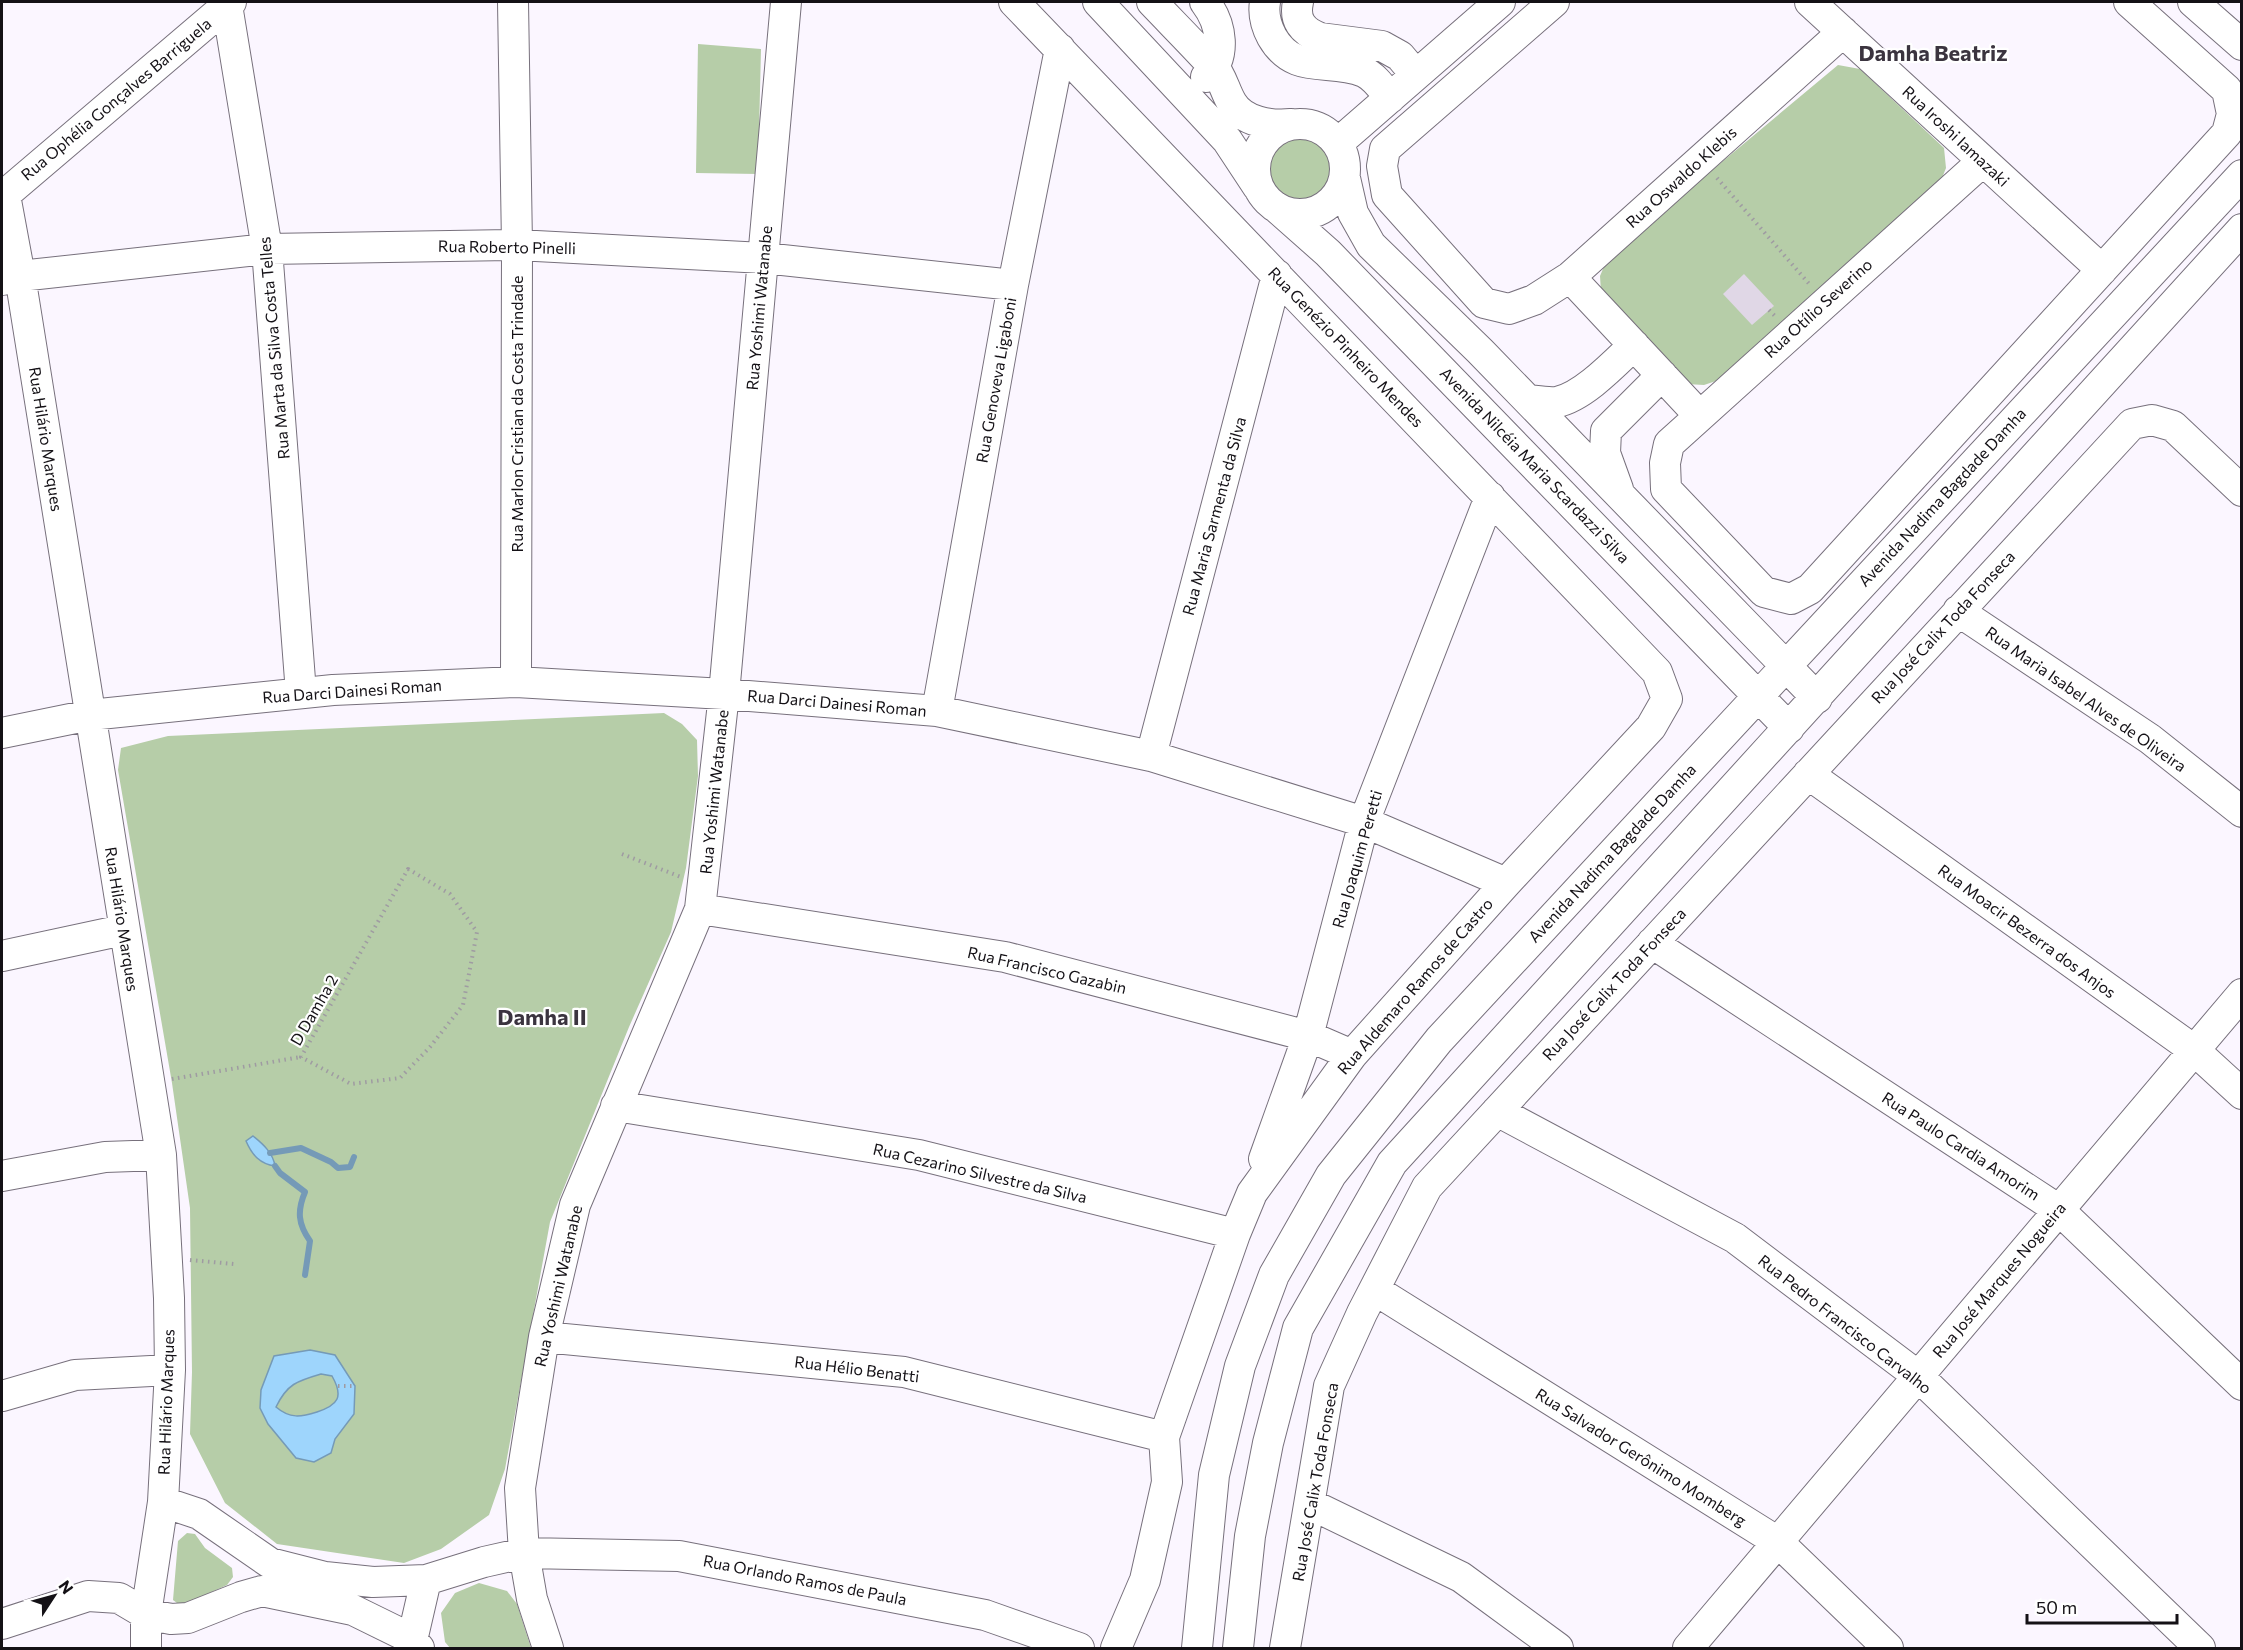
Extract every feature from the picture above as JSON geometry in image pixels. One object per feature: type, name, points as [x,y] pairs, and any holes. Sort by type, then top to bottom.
[{"type":"street","name":"Rua Marlon Cristian da Costa Trindade","points":[[513,2],[517,245],[516,682]]},
{"type":"street","name":"Rua Yoshimi Watanabe","points":[[548,1648],[532,1599],[524,1553],[519,1488],[544,1337],[575,1205],[702,897],[724,694],[786,2]]},
{"type":"street","name":"Rua Genézio Pinheiro Mendes","points":[[1014,2],[1657,672],[1666,699]]},
{"type":"street","name":"Avenida Nilcéia Maria Scardazzi Silva","points":[[1098,2],[1227,140],[1269,201],[1328,253],[1789,728]]},
{"type":"street","points":[[1152,2],[1215,68],[1233,106],[1260,122],[1280,125],[1291,124],[1304,123],[1317,126],[1329,133],[1338,143],[1344,154],[1345,177],[1340,192],[1331,203],[1318,211],[1304,214],[1289,213],[1269,201],[1256,181],[1255,166],[1258,152],[1266,139],[1277,130],[1291,124]]},
{"type":"street","points":[[1186,96],[1215,68],[1220,52],[1220,38],[1215,19],[1205,2]]},
{"type":"street","points":[[1265,2],[1266,25],[1275,42],[1287,55],[1303,63],[1355,69],[1367,73],[1390,98]]},
{"type":"street","points":[[1338,143],[1500,2]]},
{"type":"street","name":"Rua Oswaldo Klebis","points":[[1554,2],[1385,149],[1382,166],[1387,195],[1484,303],[1509,309],[1534,300],[1570,277],[1843,32]]},
{"type":"street","name":"Rua Iroshi Iamazaki","points":[[1810,2],[2102,270]]},
{"type":"street","name":"Avenida Nadima Bagdade Damha","points":[[1665,463],[1666,489],[1764,592],[1791,598],[1810,589],[2227,133],[2232,114],[2227,90],[2129,2]]},
{"type":"street","points":[[2193,2],[2241,45]]},
{"type":"street","name":"Rua Ophélia Gonçalves Barriguela","points":[[3,196],[229,3]]},
{"type":"street","name":"Rua Marta da Silva Costa Telles","points":[[229,3],[267,249],[301,693]]},
{"type":"street","points":[[1275,42],[1299,12]]},
{"type":"street","points":[[1299,12],[1306,31],[1320,38],[1382,46],[1405,61],[1416,75]]},
{"type":"street","name":"Rua Genoveva Ligaboni","points":[[937,711],[1013,285],[1060,50]]},
{"type":"street","name":"Rua Otílio Severino","points":[[1665,463],[1669,444],[1699,415],[1983,161]]},
{"type":"street","name":"Avenida Nadima Bagdade Damha","points":[[1197,1648],[1214,1475],[1240,1366],[1274,1275],[1331,1175],[1439,1041],[2241,174]]},
{"type":"street","points":[[1345,177],[1353,213],[1371,245],[1480,351],[1817,698]]},
{"type":"street","name":"Rua Hilário Marques","points":[[3,196],[10,278],[90,715],[161,1155],[169,1298],[170,1370],[163,1502],[146,1614],[147,1648]]},
{"type":"street","points":[[1238,1648],[1250,1536],[1268,1443],[1298,1328],[1392,1163],[2241,229]]},
{"type":"street","name":"Rua Roberto Pinelli","points":[[10,278],[267,249],[517,245],[764,258],[1013,285]]},
{"type":"street","name":"Rua Maria Sarmenta da Silva","points":[[1151,756],[1277,275]]},
{"type":"street","points":[[1570,277],[1699,415]]},
{"type":"street","points":[[1528,400],[1557,402],[1575,393],[1596,381],[1634,345]]},
{"type":"street","points":[[1451,379],[1480,351]]},
{"type":"street","points":[[1621,496],[1605,453],[1606,431],[1662,375]]},
{"type":"street","name":"Rua José Calix Toda Fonseca","points":[[1285,1648],[1329,1386],[1427,1187],[2132,424],[2152,420],[2173,426],[2241,491]]},
{"type":"street","points":[[1592,524],[1621,496]]},
{"type":"street","name":"Rua Joaquim Peretti","points":[[1252,1193],[1308,1036],[1364,822],[1490,497]]},
{"type":"street","name":"Rua Maria Isabel Alves de Oliveira","points":[[1958,611],[2150,739],[2241,812]]},
{"type":"street","name":"Rua Darci Dainesi Roman","points":[[2,732],[90,715],[301,693],[516,682],[724,694],[937,711],[1151,756],[1364,822],[1506,883]]},
{"type":"street","name":"Rua Aldemaro Ramos de Castro","points":[[1116,1648],[1146,1580],[1167,1482],[1164,1437],[1235,1234],[1252,1193],[1352,1055],[1650,727],[1666,699]]},
{"type":"street","name":"Rua Moacir Bezerra dos Anjos","points":[[1808,774],[2194,1050],[2241,1094]]},
{"type":"street","name":"Rua Francisco Gazabin","points":[[702,897],[1005,957],[1308,1036],[1352,1055]]},
{"type":"street","points":[[2,956],[123,930]]},
{"type":"street","name":"Rua Paulo Cardia Amorim","points":[[1652,943],[2059,1210],[2241,1385]]},
{"type":"street","name":"Rua José Marques Nogueira","points":[[1688,1648],[2241,994]]},
{"type":"street","name":"Rua Cezarino Silvestre da Silva","points":[[616,1106],[919,1155],[1235,1234]]},
{"type":"street","name":"Rua Pedro Francisco Carvalho","points":[[1497,1111],[1735,1238],[1918,1376],[2200,1648]]},
{"type":"street","points":[[2,1176],[105,1158],[161,1155]]},
{"type":"street","name":"Rua Salvador Gerônimo Momberg","points":[[1375,1290],[1778,1542],[1888,1648]]},
{"type":"street","name":"Rua Hélio Benatti","points":[[544,1337],[903,1372],[1164,1437]]},
{"type":"street","points":[[2,1396],[75,1375],[170,1370]]},
{"type":"street","name":"Rua Orlando Ramos de Paula","points":[[163,1502],[199,1514],[270,1563],[326,1576],[373,1582],[426,1580],[484,1562],[524,1553],[679,1556],[985,1615],[1079,1648]]},
{"type":"street","points":[[1310,1504],[1461,1577],[1557,1648]]},
{"type":"street","points":[[2,1624],[88,1596],[119,1598],[146,1614],[171,1619],[188,1618],[262,1591],[353,1610],[414,1643],[414,1632],[426,1580]]},
{"type":"path","points":[[1701,159],[1825,302]]},
{"type":"path","points":[[622,854],[702,897]]},
{"type":"path","name":"D Damha 2","points":[[408,869],[450,894],[477,932],[463,1005],[430,1047],[400,1078],[351,1084],[301,1057],[408,869]]},
{"type":"path","points":[[149,1083],[301,1057]]},
{"type":"path","points":[[190,1260],[234,1264]]},
{"type":"path","points":[[338,1386],[355,1386]]},
{"type":"green space","points":[[698,44],[761,49],[758,174],[696,173]]},
{"type":"green space","points":[[1838,65],[1860,69],[1944,148],[1946,168],[1940,183],[1719,380],[1704,385],[1686,384],[1601,291],[1600,276],[1608,257]]},
{"type":"green space","points":[[1300,137],[1318,143],[1326,151],[1332,169],[1326,187],[1318,195],[1300,201],[1282,195],[1274,187],[1268,169],[1274,151],[1282,143]]},
{"type":"green space","points":[[664,713],[682,724],[697,740],[698,776],[686,868],[671,932],[629,1027],[550,1222],[505,1469],[489,1515],[441,1549],[404,1563],[277,1544],[225,1503],[190,1434],[192,1372],[190,1208],[172,1083],[118,770],[121,748],[168,736]]},
{"type":"green space","points":[[187,1533],[195,1534],[205,1548],[232,1568],[233,1577],[227,1585],[181,1606],[173,1600],[178,1541]]},
{"type":"green space","points":[[479,1583],[507,1591],[517,1604],[531,1648],[450,1648],[445,1642],[441,1613],[455,1593]]},
{"type":"water","points":[[253,1136],[270,1153],[275,1166],[261,1161],[251,1151],[246,1141]]},
{"type":"water","points":[[310,1350],[335,1355],[355,1386],[354,1414],[335,1439],[331,1453],[314,1462],[296,1458],[268,1424],[260,1408],[261,1390],[274,1356]],"holes":[[[321,1374],[332,1376],[338,1395],[330,1406],[301,1416],[286,1414],[276,1407],[284,1393],[299,1381]]]},
{"type":"building","points":[[1744,274],[1774,306],[1752,325],[1723,294]]},
{"type":"waterway","points":[[270,1153],[301,1148],[331,1162],[338,1168],[350,1167],[354,1157]]},
{"type":"waterway","points":[[275,1166],[280,1173],[305,1192],[300,1211],[301,1223],[310,1241],[305,1275]]},
{"type":"district","name":"Damha Beatriz","points":[[1933,53]]},
{"type":"district","name":"Damha II","points":[[542,1017]]}]
